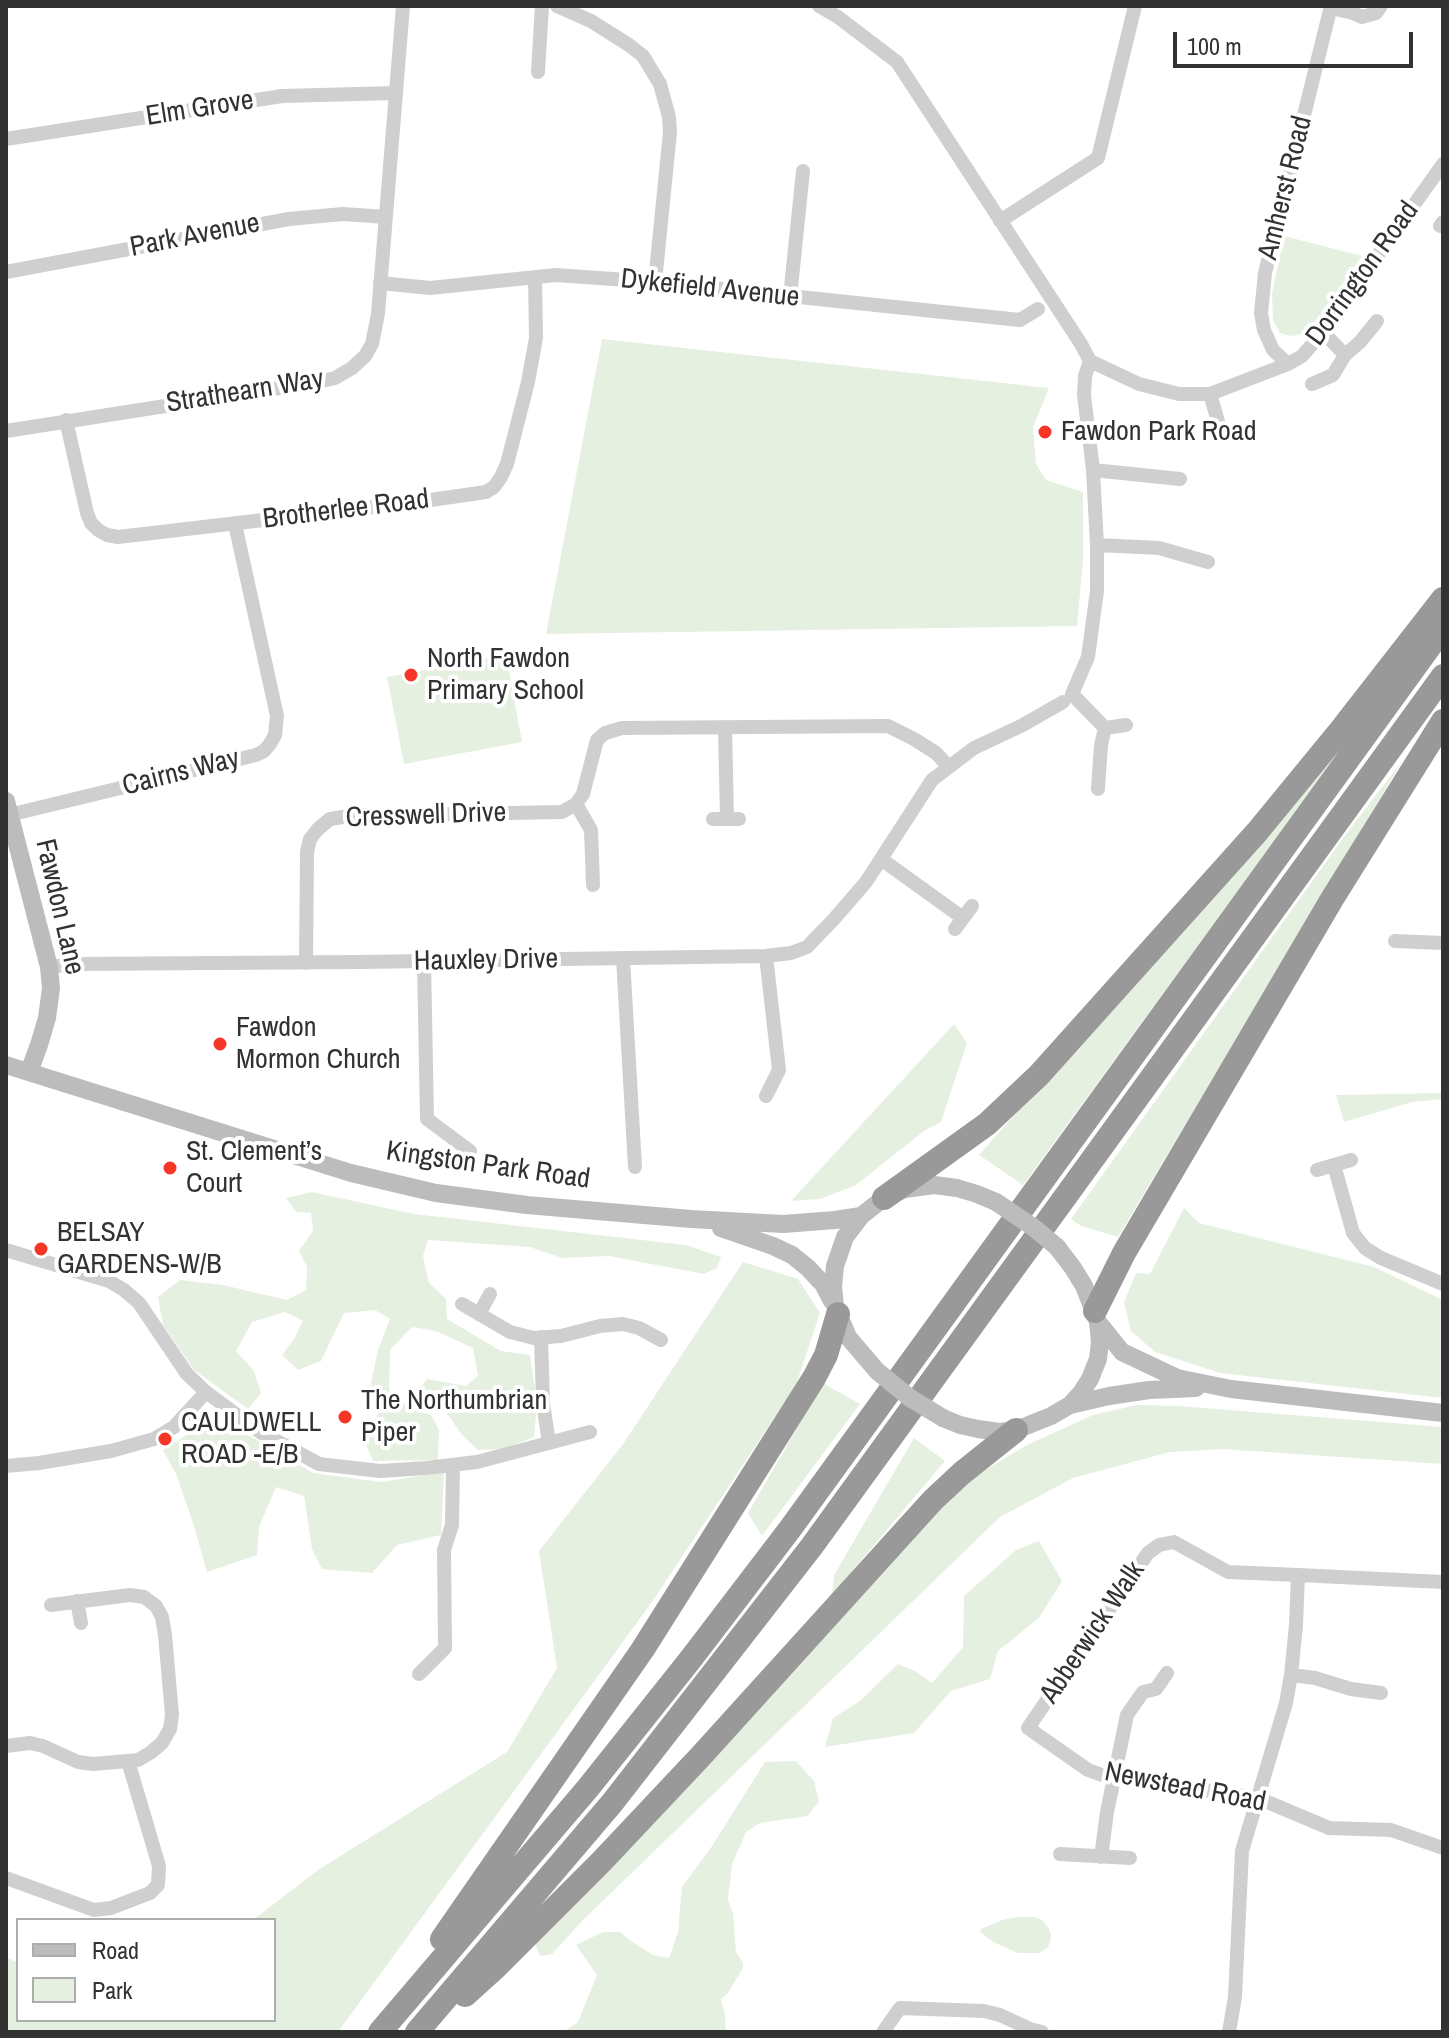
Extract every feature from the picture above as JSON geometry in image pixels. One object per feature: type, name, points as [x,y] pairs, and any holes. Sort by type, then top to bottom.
[{"type":"highway","points":[[884,1198],[987,1124],[1039,1075],[1257,832],[1443,599]]},
{"type":"highway","points":[[380,2032],[588,1788],[790,1529],[1443,628]]},
{"type":"highway","points":[[417,2032],[612,1803],[803,1558],[1443,676]]},
{"type":"highway","points":[[1096,1316],[1124,1253],[1325,911],[1443,721]]},
{"type":"highway","points":[[380,2032],[643,1649],[814,1378],[826,1355],[836,1310]]},
{"type":"highway","points":[[425,2032],[496,1967],[613,1849],[933,1500],[1016,1430]]},
{"type":"street","name":"Strathearn Way","points":[[6,431],[318,382],[335,378],[365,356],[376,329],[403,6]]},
{"type":"street","points":[[538,72],[542,6]]},
{"type":"street","points":[[557,6],[591,21],[629,45],[643,56],[660,84],[670,132],[655,282]]},
{"type":"street","points":[[819,6],[840,12],[897,62],[1090,361],[1084,395],[1093,470],[1097,591],[1088,657],[1068,698],[1105,728],[1126,725]]},
{"type":"street","points":[[1000,221],[1098,158],[1135,6]]},
{"type":"street","points":[[1331,7],[1362,17],[1376,13],[1381,6]]},
{"type":"street","name":"Amherst Road","points":[[1288,364],[1273,350],[1264,330],[1261,313],[1265,273],[1331,7]]},
{"type":"street","name":"Elm Grove","points":[[6,139],[282,96],[396,93]]},
{"type":"street","name":"Dorrington Road","points":[[1090,361],[1139,384],[1179,394],[1210,394],[1288,364],[1302,356],[1323,332],[1443,164]]},
{"type":"street","points":[[790,297],[803,171]]},
{"type":"street","name":"Park Avenue","points":[[6,272],[289,219],[323,215],[386,217]]},
{"type":"street","name":"Dykefield Avenue","points":[[380,283],[430,288],[556,275],[655,282],[1020,320],[1038,309]]},
{"type":"street","name":"Brotherlee Road","points":[[66,420],[91,523],[107,535],[118,537],[486,492],[494,487],[507,464],[533,360],[537,321],[535,277]]},
{"type":"street","points":[[1312,384],[1333,375],[1345,355],[1377,321]]},
{"type":"street","points":[[1323,332],[1345,355]]},
{"type":"street","points":[[1210,394],[1220,428]]},
{"type":"street","points":[[1093,470],[1180,479]]},
{"type":"street","name":"Cairns Way","points":[[8,808],[256,755],[270,744],[275,735],[277,716],[235,524]]},
{"type":"street","points":[[1097,545],[1159,548],[1208,562]]},
{"type":"street","name":"Hauxley Drive","points":[[49,967],[73,964],[424,962],[791,953],[807,947],[866,882],[932,780],[974,748],[1021,726],[1068,698]]},
{"type":"street","points":[[593,885],[591,830],[576,804],[583,794],[597,740],[605,733],[622,728],[888,726],[936,753],[949,767]]},
{"type":"street","points":[[725,727],[726,819]]},
{"type":"street","points":[[1098,789],[1105,728]]},
{"type":"street","name":"Cresswell Drive","points":[[306,963],[307,852],[310,839],[330,819],[349,816],[562,812],[576,804]]},
{"type":"street","name":"Fawdon Lane","points":[[8,808],[49,967],[51,988],[47,1018],[29,1072]]},
{"type":"street","points":[[881,859],[963,917]]},
{"type":"street","points":[[1395,941],[1443,943]]},
{"type":"street","points":[[766,956],[779,1070],[766,1096]]},
{"type":"street","points":[[623,958],[635,1167]]},
{"type":"street","points":[[424,962],[427,1119],[470,1151]]},
{"type":"street","name":"Kingston Park Road","points":[[6,1065],[351,1173],[436,1193],[527,1205],[783,1224],[861,1216]]},
{"type":"street","points":[[1317,1170],[1351,1160]]},
{"type":"street","points":[[1334,1165],[1353,1233],[1365,1248],[1443,1284]]},
{"type":"street","points":[[1070,1405],[1090,1379],[1098,1359],[1100,1342],[1096,1316],[1084,1286],[1057,1247],[996,1202],[957,1188],[934,1185],[905,1189],[884,1198],[861,1216],[839,1250],[833,1287],[836,1310],[848,1337],[877,1371],[910,1398],[943,1418],[960,1425],[999,1432],[1035,1424],[1070,1405],[1109,1396],[1149,1390],[1231,1389]]},
{"type":"street","name":"Kingston Park Road","points":[[691,1219],[744,1235],[792,1255],[823,1284],[836,1310]]},
{"type":"street","points":[[6,1250],[109,1281],[124,1290],[139,1303],[187,1374],[206,1392],[260,1432],[319,1464],[380,1471],[453,1465],[477,1462],[590,1432]]},
{"type":"street","points":[[479,1314],[490,1294]]},
{"type":"street","points":[[462,1304],[510,1332],[534,1338],[623,1324],[639,1328],[661,1340]]},
{"type":"street","points":[[1096,1316],[1122,1352],[1177,1378],[1231,1389],[1443,1413]]},
{"type":"street","points":[[541,1337],[543,1403],[549,1443]]},
{"type":"street","points":[[6,1466],[111,1451],[154,1439],[174,1427],[206,1392]]},
{"type":"street","points":[[419,1674],[445,1648],[444,1550],[452,1525],[453,1465]]},
{"type":"street","name":"Abberwick Walk","points":[[1028,1728],[1148,1553],[1159,1545],[1174,1542],[1228,1572],[1443,1582]]},
{"type":"street","points":[[1229,2032],[1235,1997],[1242,1851],[1286,1703],[1296,1625],[1298,1575]]},
{"type":"street","points":[[6,1746],[30,1743],[78,1762],[93,1764],[138,1760],[162,1743],[170,1729],[172,1715],[162,1617],[156,1606],[144,1597],[130,1595],[51,1605]]},
{"type":"street","points":[[77,1601],[81,1623]]},
{"type":"street","points":[[1101,1857],[1127,1715],[1143,1692],[1156,1689],[1167,1673]]},
{"type":"street","points":[[1291,1675],[1381,1693]]},
{"type":"street","name":"Newstead Road","points":[[1028,1728],[1088,1770],[1114,1777],[1258,1798],[1329,1828],[1391,1830],[1443,1848]]},
{"type":"street","points":[[6,1878],[94,1910],[111,1908],[150,1893],[158,1885],[159,1866],[128,1761]]},
{"type":"street","points":[[1060,1854],[1130,1858]]},
{"type":"street","points":[[883,2032],[900,2008],[984,2011],[1042,2032]]},
{"type":"green space","points":[[1284,236],[1362,256],[1319,318],[1304,334],[1290,336],[1280,333],[1273,320],[1272,293]]},
{"type":"green space","points":[[602,339],[1049,388],[1033,427],[1036,464],[1046,480],[1083,492],[1083,560],[1077,626],[546,634]]},
{"type":"green space","points":[[506,655],[522,742],[404,764],[387,677]]},
{"type":"green space","points":[[1336,750],[1339,752],[1023,1185],[979,1155]]},
{"type":"green space","points":[[1403,760],[1118,1237],[1081,1226],[1071,1219],[1346,834]]},
{"type":"green space","points":[[954,1024],[967,1043],[941,1122],[924,1131],[856,1185],[820,1199],[791,1201]]},
{"type":"green space","points":[[1443,1093],[1443,1099],[1412,1102],[1344,1122],[1336,1095]]},
{"type":"green space","points":[[312,1192],[414,1214],[686,1245],[721,1257],[717,1268],[704,1274],[609,1256],[562,1258],[530,1247],[428,1240],[423,1256],[429,1283],[446,1299],[447,1319],[501,1351],[530,1355],[537,1404],[534,1437],[503,1449],[478,1450],[462,1435],[433,1393],[419,1390],[427,1379],[466,1386],[478,1376],[473,1348],[436,1331],[412,1327],[390,1350],[389,1390],[409,1408],[431,1415],[439,1430],[438,1460],[373,1461],[365,1442],[378,1413],[371,1383],[378,1350],[390,1319],[375,1310],[344,1313],[321,1361],[298,1370],[282,1355],[303,1321],[285,1312],[252,1322],[236,1351],[254,1371],[261,1393],[248,1409],[194,1370],[163,1325],[158,1297],[180,1280],[223,1285],[287,1300],[306,1290],[307,1267],[299,1251],[313,1231],[311,1213],[296,1212],[286,1198]]},
{"type":"green space","points":[[1184,1208],[1199,1223],[1374,1267],[1443,1300],[1443,1398],[1220,1373],[1155,1352],[1131,1331],[1124,1302],[1136,1273],[1150,1274]]},
{"type":"green space","points":[[743,1262],[798,1279],[820,1313],[796,1385],[652,1602],[338,2032],[6,2032],[6,1958],[16,1961],[16,2022],[276,2022],[276,1918],[256,1918],[318,1870],[507,1752],[557,1668],[539,1551],[623,1444]]},
{"type":"green space","points":[[823,1383],[860,1404],[762,1536],[748,1513]]},
{"type":"green space","points":[[1137,1405],[1443,1427],[1443,1464],[1223,1449],[1170,1452],[1073,1478],[1000,1517],[582,1921],[552,1954],[540,1956],[535,1944],[919,1528],[977,1475],[1027,1445],[1093,1415]]},
{"type":"green space","points":[[216,1416],[313,1473],[382,1482],[444,1472],[441,1535],[397,1545],[372,1573],[322,1569],[312,1549],[304,1496],[276,1487],[259,1527],[257,1555],[207,1572],[176,1474],[163,1450]]},
{"type":"green space","points":[[914,1438],[945,1461],[832,1595],[834,1575]]},
{"type":"green space","points":[[1039,1541],[1062,1581],[1039,1618],[998,1651],[990,1679],[951,1691],[914,1733],[825,1747],[833,1718],[860,1701],[898,1664],[932,1683],[963,1647],[964,1596],[1016,1550]]},
{"type":"green space","points":[[796,1761],[814,1781],[819,1801],[808,1816],[760,1823],[746,1832],[732,1864],[728,1900],[733,1914],[736,1952],[743,1968],[721,1999],[726,2032],[563,2032],[578,2022],[597,1975],[576,1945],[603,1932],[620,1932],[653,1955],[669,1958],[678,1932],[682,1887],[765,1762]]},
{"type":"green space","points":[[1019,1917],[1042,1920],[1051,1935],[1047,1948],[1040,1953],[1018,1953],[993,1942],[980,1932],[1002,1920]]},
{"type":"place","name":"Fawdon Park Road","points":[[1045,432]]},
{"type":"place","name":"North Fawdon Primary School","points":[[411,675]]},
{"type":"place","name":"Fawdon Mormon Church","points":[[220,1044]]},
{"type":"place","name":"St. Clement’s Court","points":[[170,1168]]},
{"type":"place","name":"BELSAY GARDENS-W/B","points":[[41,1249]]},
{"type":"place","name":"The Northumbrian Piper","points":[[345,1417]]},
{"type":"place","name":"CAULDWELL ROAD -E/B","points":[[165,1439]]}]
